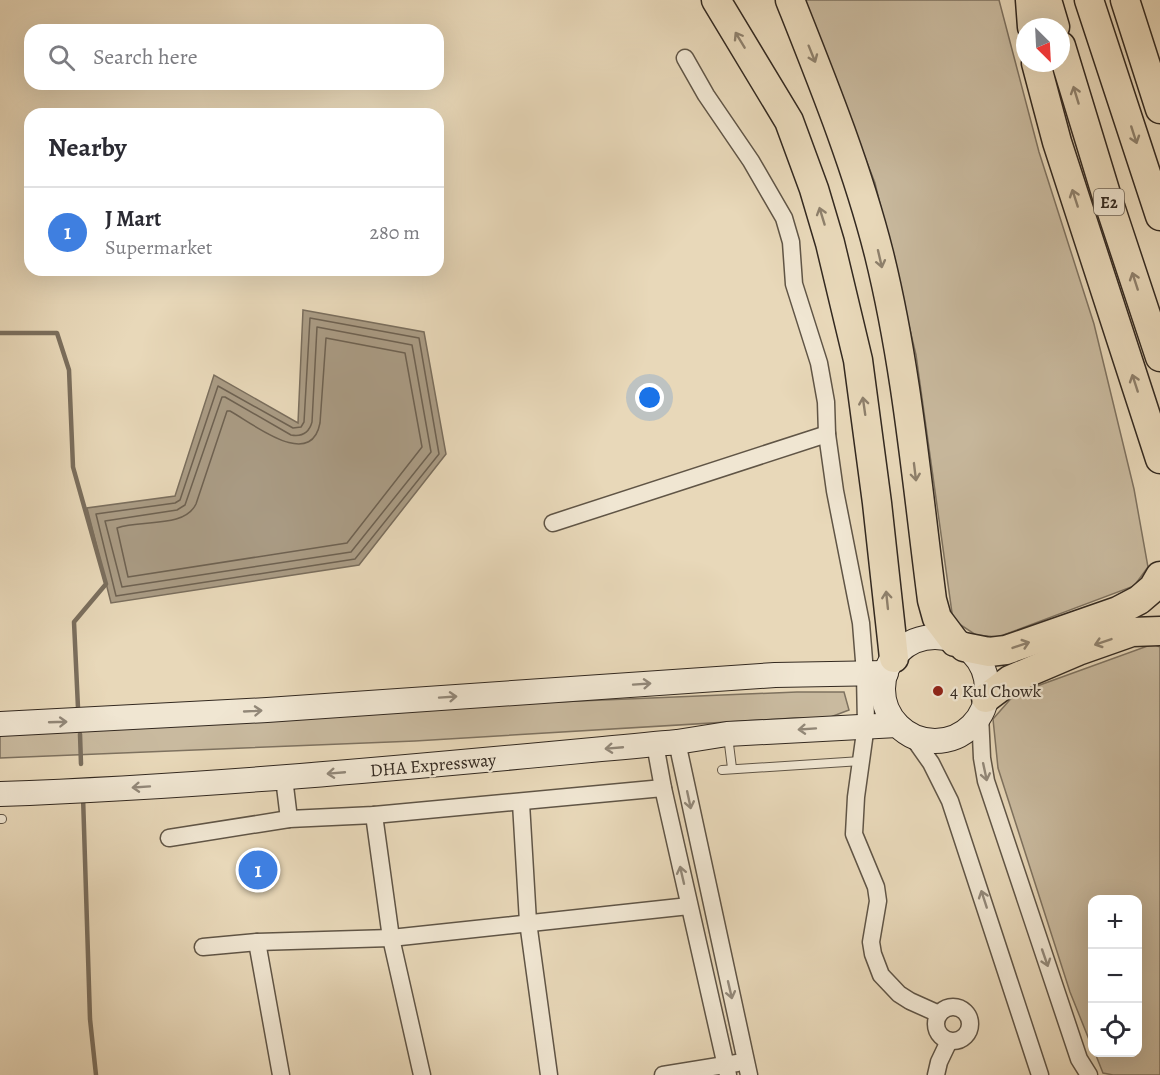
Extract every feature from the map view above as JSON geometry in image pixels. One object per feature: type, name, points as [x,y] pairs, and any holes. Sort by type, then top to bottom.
[{"type":"highway","points":[[716,0],[789,121],[814,189],[830,243],[858,360],[875,492],[882,668]]},
{"type":"highway","points":[[790,0],[818,69],[878,252],[901,362],[932,600],[937,618],[959,644],[989,652],[1006,650],[1106,615],[1139,600],[1153,588],[1160,576]]},
{"type":"highway","points":[[1030,0],[1031,18]]},
{"type":"highway","points":[[1047,0],[1052,18]]},
{"type":"highway","name":"E2","points":[[1089,0],[1160,216]]},
{"type":"highway","points":[[1129,7],[1160,109]]},
{"type":"highway","points":[[1038,72],[1057,142],[1160,459]]},
{"type":"highway","name":"E2","points":[[1069,72],[1160,357]]},
{"type":"highway","points":[[983,706],[1010,680],[1057,659],[1132,632],[1160,631]]},
{"type":"main road","points":[[0,724],[267,710],[882,668],[908,645],[926,638],[959,644],[978,661],[986,679],[983,706],[965,731],[945,740],[923,740],[904,730],[885,706],[882,668]]},
{"type":"main road","name":"DHA Expressway","points":[[0,794],[284,778],[666,743],[727,734],[866,725],[904,730]]},
{"type":"street","points":[[685,58],[706,95],[751,160],[784,218],[791,242],[794,284],[819,363],[826,402],[827,434],[835,490],[861,623],[882,668],[866,725],[854,834],[876,887],[878,901],[871,942],[873,954],[881,975],[898,994],[939,1014]]},
{"type":"street","points":[[553,523],[827,434]]},
{"type":"street","points":[[983,706],[982,758],[989,791],[1079,1059],[1089,1075]]},
{"type":"street","points":[[904,730],[931,763],[950,801],[1040,1075]]},
{"type":"street","points":[[666,743],[663,788],[727,1070]]},
{"type":"street","points":[[663,1075],[748,1068],[666,743]]},
{"type":"street","points":[[284,778],[289,819]]},
{"type":"street","points":[[169,838],[289,819],[374,815],[663,788]]},
{"type":"street","points":[[521,802],[528,922],[549,1075]]},
{"type":"street","points":[[374,815],[391,938],[422,1075]]},
{"type":"street","points":[[203,947],[257,942],[391,938],[689,906]]},
{"type":"street","points":[[257,942],[281,1075]]},
{"type":"street","points":[[949,1007],[965,1011],[969,1016],[970,1028],[965,1038],[954,1042],[939,1035],[935,1025],[939,1014],[949,1007]]},
{"type":"street","points":[[936,1075],[939,1062],[949,1041]]},
{"type":"lane","points":[[727,734],[732,768]]},
{"type":"lane","points":[[722,770],[861,762]]},
{"type":"shaded area","points":[[804,0],[999,0],[1016,72],[1018,72],[1039,152],[1094,324],[1134,489],[1148,567],[1134,586],[998,637],[976,635],[953,620],[916,355],[875,183]]},
{"type":"shaded area","points":[[1153,644],[1160,647],[1160,1075],[1103,1073],[1097,1057],[1142,1057],[1142,895],[1088,895],[1088,1037],[1070,992],[998,768],[993,719],[1015,694]]},
{"type":"shaded area","points":[[844,692],[849,710],[828,718],[795,718],[415,741],[0,758],[0,732],[532,703]]},
{"type":"water","points":[[303,310],[424,332],[446,454],[359,565],[111,603],[87,508],[175,496],[214,375],[298,423]]},
{"type":"waterway","points":[[0,333],[57,333],[69,370],[73,467],[106,584],[74,622],[78,708]]},
{"type":"waterway","points":[[80,734],[81,764]]},
{"type":"waterway","points":[[83,796],[90,1019],[96,1075]]},
{"type":"place","name":"4 Kul Chowk","points":[[938,691]]},
{"type":"place","name":"J Mart","points":[[258,870]]}]
